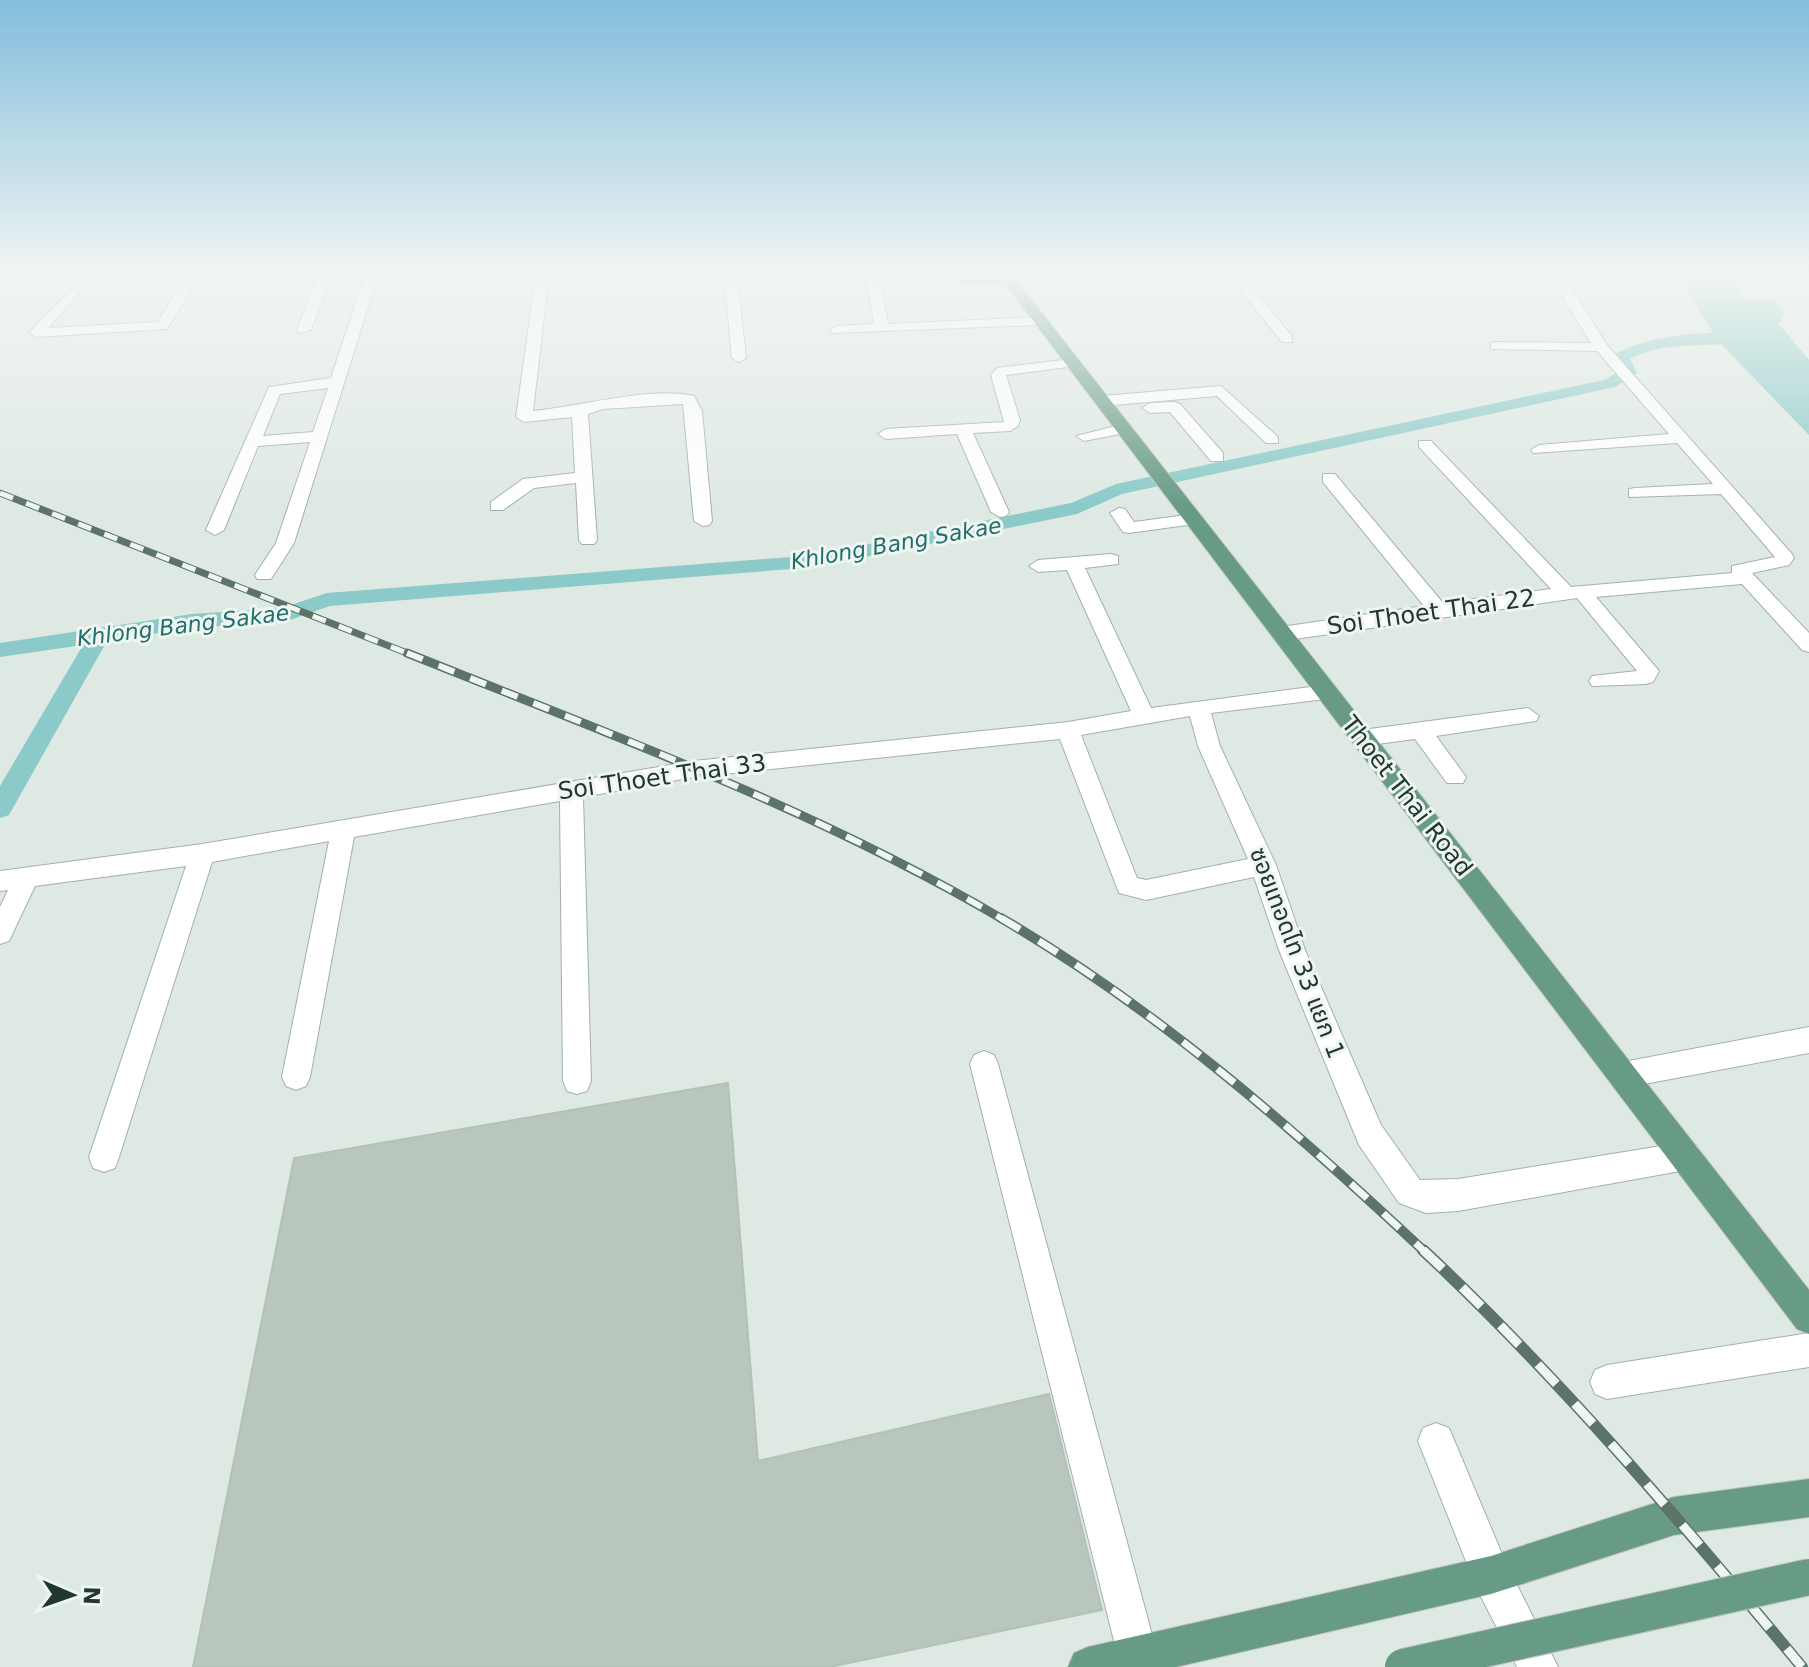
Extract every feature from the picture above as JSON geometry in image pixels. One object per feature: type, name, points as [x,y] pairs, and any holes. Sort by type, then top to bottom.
[{"type":"main road","name":"Thoet Thai Road","points":[[1063,353],[1809,1317]]},
{"type":"main road","points":[[1088,1667],[1491,1575],[1674,1516],[1809,1498]]},
{"type":"main road","points":[[1403,1667],[1809,1577]]},
{"type":"street","points":[[264,575],[285,543],[348,353]]},
{"type":"street","points":[[533,353],[524,417],[580,412],[601,404],[689,399],[694,411],[703,521]]},
{"type":"street","points":[[738,353],[739,358]]},
{"type":"street","points":[[1606,353],[1785,558],[1739,567],[1745,578],[1809,645]]},
{"type":"street","points":[[886,434],[1012,425],[998,378],[1002,371],[1071,363]]},
{"type":"street","points":[[215,530],[276,389],[339,382]]},
{"type":"street","points":[[1107,407],[1221,391],[1272,440]]},
{"type":"street","points":[[1107,407],[1174,407],[1217,457]]},
{"type":"street","points":[[580,412],[588,540]]},
{"type":"street","points":[[963,429],[1000,512]]},
{"type":"street","points":[[1084,436],[1124,429]]},
{"type":"street","points":[[252,442],[321,436]]},
{"type":"street","points":[[1539,450],[1682,438]]},
{"type":"street","points":[[1425,444],[1649,671],[1646,677],[1599,681]]},
{"type":"street","points":[[497,506],[529,483],[584,477]]},
{"type":"street","points":[[1329,478],[1437,609]]},
{"type":"street","points":[[1635,493],[1726,489]]},
{"type":"street","points":[[1119,513],[1129,528],[1194,519]]},
{"type":"street","points":[[1038,566],[1111,560]]},
{"type":"street","points":[[1074,564],[1144,715]]},
{"type":"street","name":"Soi Thoet Thai 22","points":[[1281,634],[1437,609],[1574,592],[1745,578]]},
{"type":"street","name":"Soi Thoet Thai 33","points":[[0,881],[202,854],[694,769],[1068,730],[1198,707],[1326,692]]},
{"type":"street","name":"ซอยเทอดไท 33 แยก 1","points":[[1198,707],[1209,746],[1264,865],[1292,950],[1370,1135],[1410,1192],[1426,1197],[1458,1195],[1686,1157]]},
{"type":"street","points":[[1362,738],[1528,716]]},
{"type":"street","points":[[1068,730],[1128,886],[1146,890],[1264,865]]},
{"type":"street","points":[[1420,730],[1455,777]]},
{"type":"street","points":[[571,790],[577,1081]]},
{"type":"street","points":[[296,1077],[343,830]]},
{"type":"street","points":[[104,1157],[202,854]]},
{"type":"street","points":[[0,933],[27,877]]},
{"type":"street","points":[[1623,1075],[1809,1040]]},
{"type":"street","points":[[984,1064],[1138,1657]]},
{"type":"street","points":[[1607,1382],[1809,1350]]},
{"type":"street","points":[[1436,1441],[1491,1575],[1538,1667]]},
{"type":"water","points":[[1729,353],[1803,353],[1809,360],[1809,435]]},
{"type":"building","points":[[728,1083],[758,1461],[1049,1394],[1102,1610],[830,1667],[193,1667],[294,1158]]},
{"type":"waterway","name":"Khlong Bang Sakae","points":[[100,635],[192,621],[284,615],[327,600],[816,561],[1077,508],[1116,490],[1609,384],[1629,373],[1621,357],[1630,353]]},
{"type":"waterway","name":"Khlong Bang Sakae","points":[[0,650],[100,635]]},
{"type":"waterway","points":[[0,808],[100,635]]},
{"type":"railway","points":[[0,493],[412,655]]},
{"type":"railway","points":[[407,653],[786,808],[933,880],[1004,920]]},
{"type":"railway","points":[[1001,918],[1059,953],[1169,1031],[1274,1116],[1425,1252]]},
{"type":"railway","points":[[1423,1250],[1571,1400],[1802,1667]]}]
